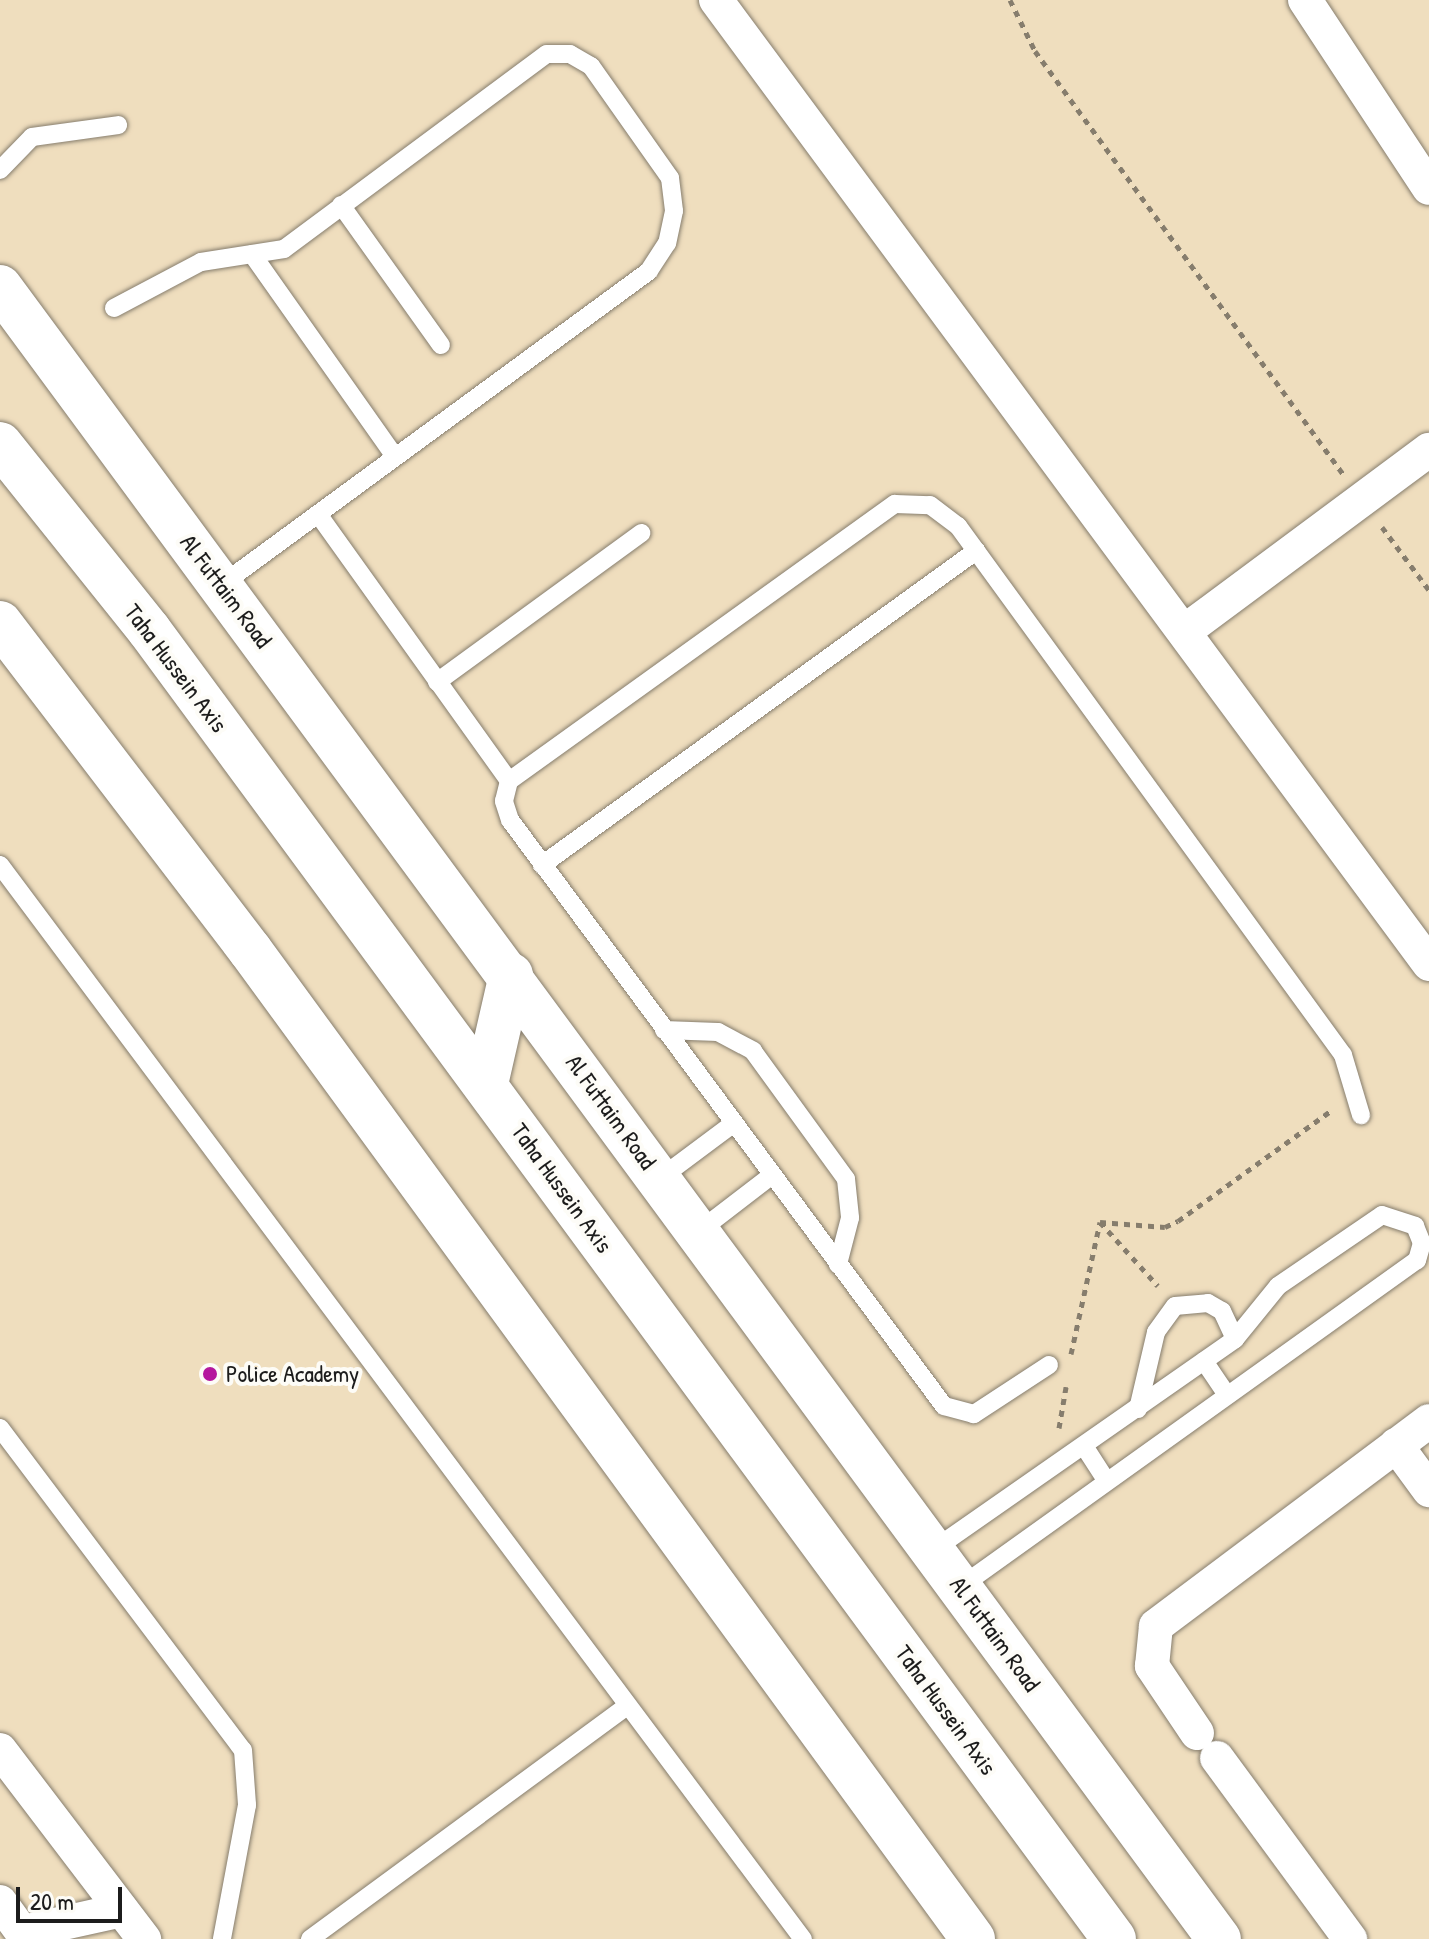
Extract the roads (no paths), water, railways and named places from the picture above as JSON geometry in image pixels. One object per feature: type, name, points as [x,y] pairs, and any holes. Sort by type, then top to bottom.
[{"type":"main road","name":"Al Futtaim Road","points":[[0,287],[511,975],[1219,1939]]},
{"type":"main road","name":"Taha Hussein Axis","points":[[0,444],[149,630],[1114,1939]]},
{"type":"main road","points":[[0,623],[250,950],[973,1939]]},
{"type":"main road","points":[[486,1084],[511,975]]},
{"type":"street","points":[[716,0],[1429,964]]},
{"type":"street","points":[[1305,0],[1429,188]]},
{"type":"street","points":[[1185,631],[1429,450]]},
{"type":"street","points":[[1350,1939],[1152,1666],[1156,1626],[1429,1421]]},
{"type":"street","points":[[1396,1445],[1429,1490]]},
{"type":"street","points":[[0,1750],[144,1939]]},
{"type":"street","points":[[0,1902],[17,1935],[122,1910]]},
{"type":"lane","points":[[114,308],[154,281],[252,254],[284,249],[547,54],[570,54],[591,66],[670,178],[674,211],[667,243],[649,271],[221,585]]},
{"type":"lane","points":[[0,170],[32,137],[118,125]]},
{"type":"lane","points":[[341,205],[441,345]]},
{"type":"lane","points":[[252,254],[395,457]]},
{"type":"lane","points":[[1049,1365],[974,1414],[952,1413],[510,820],[504,801],[509,781],[895,504],[946,514],[1343,1055],[1357,1092],[1361,1115]]},
{"type":"lane","points":[[318,514],[509,781]]},
{"type":"lane","points":[[437,682],[641,533]]},
{"type":"lane","points":[[542,865],[976,551]]},
{"type":"lane","points":[[0,865],[624,1708],[803,1939]]},
{"type":"lane","points":[[664,1030],[718,1032],[753,1051],[846,1179],[850,1218],[838,1264]]},
{"type":"lane","points":[[659,1179],[734,1123]]},
{"type":"lane","points":[[698,1232],[772,1175]]},
{"type":"lane","points":[[933,1550],[1235,1339],[1278,1286],[1382,1215],[1415,1226],[1422,1243],[1417,1260],[960,1587]]},
{"type":"lane","points":[[1138,1409],[1156,1332],[1175,1306],[1208,1303],[1222,1311],[1235,1339]]},
{"type":"lane","points":[[1204,1361],[1227,1395]]},
{"type":"lane","points":[[0,1428],[243,1750],[247,1805],[222,1939]]},
{"type":"lane","points":[[1084,1446],[1106,1480]]},
{"type":"lane","points":[[310,1939],[624,1708]]},
{"type":"place","name":"Police Academy","points":[[210,1374]]}]
